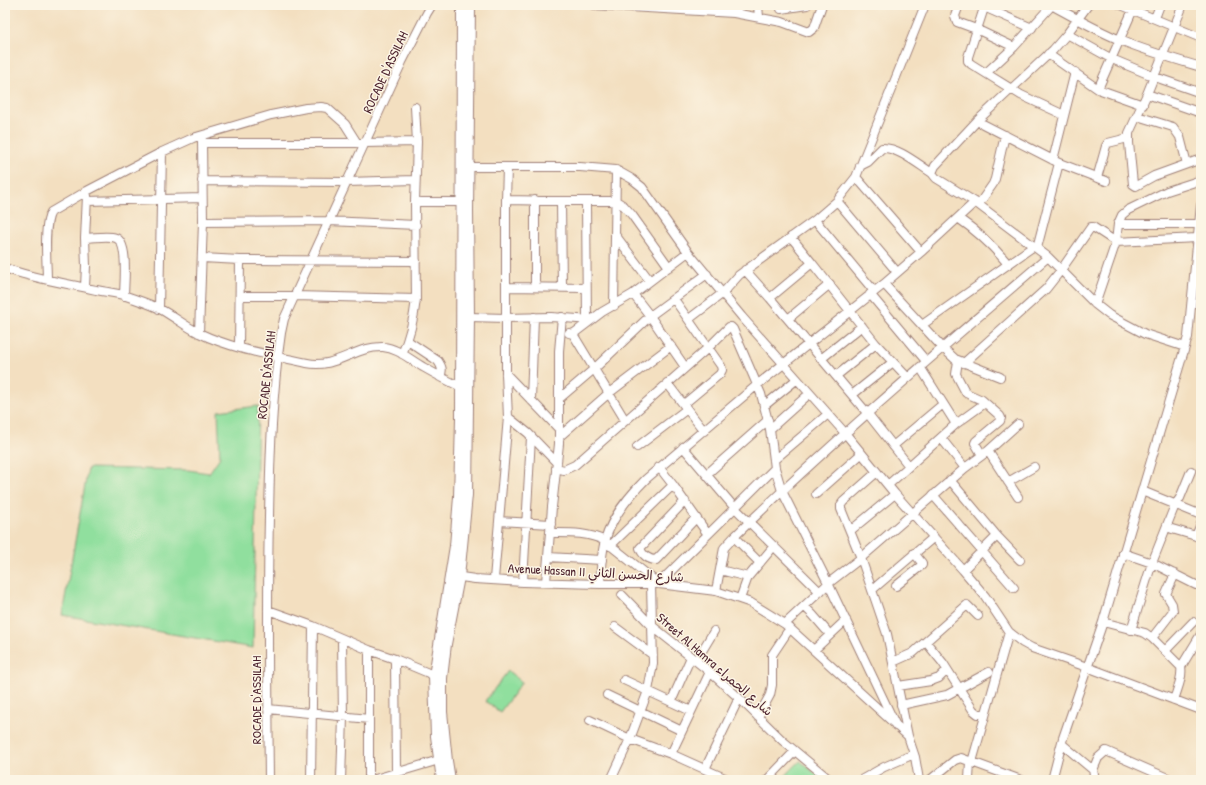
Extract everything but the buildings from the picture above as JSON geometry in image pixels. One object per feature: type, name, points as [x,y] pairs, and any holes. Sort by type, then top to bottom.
[{"type":"main road","points":[[462,5],[461,202],[465,388]]},
{"type":"main road","points":[[442,780],[436,736],[438,677],[455,576],[469,316],[468,211],[470,167],[470,5]]},
{"type":"main road","points":[[438,677],[450,780]]},
{"type":"street","name":"ROCADE D'ASSILAH","points":[[269,780],[269,486],[272,425],[278,356],[284,320],[347,182],[361,143],[426,13],[432,5]]},
{"type":"street","points":[[594,5],[734,9],[782,22],[809,32],[814,28],[822,5]]},
{"type":"street","points":[[758,5],[759,17]]},
{"type":"street","points":[[782,22],[781,7],[805,5]]},
{"type":"street","points":[[689,319],[723,293],[745,270],[815,220],[838,201],[856,177],[925,5]]},
{"type":"street","points":[[959,5],[955,16],[957,22],[976,29],[1014,47]]},
{"type":"street","points":[[986,73],[1014,47],[1052,5],[1077,20],[1120,40],[1163,56],[1201,67]]},
{"type":"street","points":[[932,173],[935,166],[977,121],[1067,34],[1088,5]]},
{"type":"street","points":[[1121,5],[1134,8],[1201,38]]},
{"type":"street","points":[[1155,18],[1160,5]]},
{"type":"street","points":[[1183,5],[1148,94],[1129,133],[1128,138],[1133,184],[1134,186],[1154,176],[1201,159]]},
{"type":"street","points":[[1032,28],[985,6],[976,29],[968,61],[1021,95],[1064,115]]},
{"type":"street","points":[[1098,89],[1134,8]]},
{"type":"street","points":[[1067,34],[1112,59],[1155,77],[1201,93]]},
{"type":"street","points":[[1048,54],[1098,89],[1143,105]]},
{"type":"street","points":[[922,325],[1008,264],[1036,247],[1056,162],[1064,115],[1075,72]]},
{"type":"street","points":[[1148,94],[1201,113]]},
{"type":"street","points":[[202,140],[271,115],[306,108],[321,107],[327,108],[339,117],[361,143]]},
{"type":"street","points":[[402,354],[408,341],[416,299],[415,180],[417,142],[415,107]]},
{"type":"street","points":[[1137,116],[1173,127],[1180,137],[1187,164]]},
{"type":"street","points":[[977,121],[1056,162],[1106,181]]},
{"type":"street","points":[[600,584],[602,560],[615,518],[632,493],[659,467],[757,385],[884,284],[977,203],[993,184],[1004,135]]},
{"type":"street","points":[[47,279],[46,231],[48,217],[55,209],[162,152],[193,138],[202,140],[361,143],[417,142]]},
{"type":"street","points":[[1097,178],[1108,143],[1128,138]]},
{"type":"street","points":[[199,332],[203,222],[202,140]]},
{"type":"street","points":[[860,166],[868,162],[882,148],[899,152],[932,173],[936,178],[977,203],[1036,247],[1108,315],[1145,334],[1186,347]]},
{"type":"street","points":[[159,309],[162,152]]},
{"type":"street","points":[[470,167],[580,167],[616,170],[632,179],[642,187],[688,252],[742,317],[985,596],[1009,632],[1032,648],[1088,667],[1201,710]]},
{"type":"street","points":[[494,579],[508,417],[506,374],[507,168]]},
{"type":"street","points":[[614,306],[616,170]]},
{"type":"street","points":[[856,177],[920,252]]},
{"type":"street","points":[[202,181],[347,182],[415,180]]},
{"type":"street","points":[[1095,304],[1116,242],[1118,224],[1122,215],[1128,210],[1167,191],[1201,180]]},
{"type":"street","points":[[85,287],[87,191]]},
{"type":"street","points":[[87,201],[202,198]]},
{"type":"street","points":[[506,200],[561,202],[616,200],[632,215],[669,267]]},
{"type":"street","points":[[534,200],[534,287]]},
{"type":"street","points":[[586,201],[586,288],[589,320]]},
{"type":"street","points":[[838,201],[897,272]]},
{"type":"street","points":[[415,202],[461,202]]},
{"type":"street","points":[[561,202],[562,287]]},
{"type":"street","points":[[1052,780],[1062,744],[1103,622],[1186,347],[1201,206]]},
{"type":"street","points":[[958,218],[974,229],[994,247],[1008,264]]},
{"type":"street","points":[[815,220],[926,361]]},
{"type":"street","points":[[203,222],[329,221],[416,225]]},
{"type":"street","points":[[1118,224],[1199,224]]},
{"type":"street","points":[[1018,498],[1008,482],[985,453],[976,446],[976,441],[1000,421],[1001,418],[982,400],[966,393],[956,374],[961,362],[1046,289],[1091,227],[1116,242],[1197,238]]},
{"type":"street","points":[[616,236],[650,281]]},
{"type":"street","points":[[85,238],[109,237],[118,239],[123,245],[125,257],[124,296]]},
{"type":"street","points":[[791,237],[830,284],[876,344],[908,378]]},
{"type":"street","points":[[573,334],[589,320],[633,294],[688,252]]},
{"type":"street","points":[[716,591],[724,548],[734,537],[844,433],[868,414],[942,347],[1048,257]]},
{"type":"street","points":[[202,258],[240,260],[416,262]]},
{"type":"street","points":[[239,346],[240,260]]},
{"type":"street","points":[[770,298],[812,264]]},
{"type":"street","points":[[5,268],[124,296],[159,309],[199,332],[218,340],[278,356],[318,364],[328,363],[363,350],[384,348],[402,354],[440,377],[465,388]]},
{"type":"street","points":[[745,270],[868,414],[909,466]]},
{"type":"street","points":[[560,398],[650,316],[707,274]]},
{"type":"street","points":[[788,319],[830,284]]},
{"type":"street","points":[[884,284],[942,347],[961,362],[1000,377]]},
{"type":"street","points":[[506,287],[586,288]]},
{"type":"street","points":[[633,294],[685,367]]},
{"type":"street","points":[[240,296],[416,299]]},
{"type":"street","points":[[637,447],[686,406],[720,374],[722,370],[709,347],[674,299]]},
{"type":"street","points":[[469,316],[506,318],[562,317],[589,320]]},
{"type":"street","points":[[531,400],[534,317]]},
{"type":"street","points":[[546,582],[559,433],[559,352],[562,317]]},
{"type":"street","points":[[821,359],[862,326]]},
{"type":"street","points":[[508,417],[531,437],[557,465],[564,470],[575,465],[731,327],[757,385],[764,406],[770,429],[774,468],[782,491],[846,620],[896,726]]},
{"type":"street","points":[[561,332],[573,334],[626,420]]},
{"type":"street","points":[[408,341],[442,366],[440,377]]},
{"type":"street","points":[[836,376],[876,344]]},
{"type":"street","points":[[559,433],[671,346]]},
{"type":"street","points":[[852,395],[893,362]]},
{"type":"street","points":[[920,367],[956,424]]},
{"type":"street","points":[[506,374],[531,400],[559,433]]},
{"type":"street","points":[[764,406],[796,380]]},
{"type":"street","points":[[667,383],[704,430]]},
{"type":"street","points":[[770,429],[809,394]]},
{"type":"street","points":[[888,485],[956,424],[985,403]]},
{"type":"street","points":[[893,446],[944,404]]},
{"type":"street","points":[[774,460],[828,414]]},
{"type":"street","points":[[707,474],[768,420]]},
{"type":"street","points":[[758,718],[770,694],[772,685],[772,655],[787,626],[804,606],[828,584],[913,514],[950,480],[985,453],[1018,424]]},
{"type":"street","points":[[523,582],[531,437]]},
{"type":"street","points":[[941,438],[965,468]]},
{"type":"street","points":[[683,447],[734,507],[820,592]]},
{"type":"street","points":[[816,494],[861,454]]},
{"type":"street","points":[[659,467],[707,533]]},
{"type":"street","points":[[1008,482],[1034,467]]},
{"type":"street","points":[[610,780],[630,739],[648,691],[653,655],[652,626],[656,584],[774,468]]},
{"type":"street","points":[[877,472],[841,505],[841,509],[861,558],[887,634],[901,705],[914,754],[919,780]]},
{"type":"street","points":[[1131,630],[1152,563],[1175,505],[1180,498],[1191,472]]},
{"type":"street","points":[[950,480],[997,536],[1020,560]]},
{"type":"street","points":[[608,543],[673,485]]},
{"type":"street","points":[[1142,491],[1201,515]]},
{"type":"street","points":[[850,531],[895,494]]},
{"type":"street","points":[[933,495],[1014,588]]},
{"type":"street","points":[[685,501],[640,548],[642,552],[648,558],[656,560],[696,518]]},
{"type":"street","points":[[499,521],[551,524]]},
{"type":"street","points":[[1172,529],[1198,538],[1201,524]]},
{"type":"street","points":[[550,533],[575,533],[596,537],[608,543],[656,584]]},
{"type":"street","points":[[963,570],[997,536]]},
{"type":"street","points":[[734,537],[760,562]]},
{"type":"street","points":[[872,590],[934,537]]},
{"type":"street","points":[[740,599],[748,577],[774,546]]},
{"type":"street","points":[[887,576],[898,589],[922,565],[914,553]]},
{"type":"street","points":[[1123,553],[1152,563],[1196,586],[1201,585]]},
{"type":"street","points":[[548,557],[602,560]]},
{"type":"street","points":[[720,570],[748,577]]},
{"type":"street","points":[[1152,638],[1173,611],[1172,604],[1166,594],[1175,574]]},
{"type":"street","name":"Avenue Hassan II شارع الحسن الثاني","points":[[455,576],[523,582],[656,584],[716,591],[740,599],[766,611],[787,626],[908,736]]},
{"type":"street","name":"Street Al Hamra شارع الحمراء","points":[[622,595],[652,626],[710,672],[739,698],[758,718],[830,780]]},
{"type":"street","points":[[893,662],[913,653],[967,605],[978,616]]},
{"type":"street","points":[[804,606],[826,630]]},
{"type":"street","points":[[268,610],[313,626],[438,677]]},
{"type":"street","points":[[814,650],[846,620]]},
{"type":"street","points":[[1103,622],[1145,633],[1181,667],[1181,678],[1174,700]]},
{"type":"street","points":[[1165,651],[1193,622]]},
{"type":"street","points":[[311,780],[313,626]]},
{"type":"street","points":[[615,627],[653,655]]},
{"type":"street","points":[[671,702],[693,659],[714,631]]},
{"type":"street","points":[[968,780],[971,761],[1009,632]]},
{"type":"street","points":[[1181,667],[1201,634]]},
{"type":"street","points":[[341,780],[343,717],[342,639]]},
{"type":"street","points":[[926,642],[943,663],[973,710],[978,714],[985,714]]},
{"type":"street","points":[[369,650],[370,780],[439,760]]},
{"type":"street","points":[[395,659],[396,772]]},
{"type":"street","points":[[898,686],[931,681],[939,678],[947,670]]},
{"type":"street","points":[[672,754],[710,672]]},
{"type":"street","points":[[901,705],[947,695],[989,672]]},
{"type":"street","points":[[624,680],[691,712]]},
{"type":"street","points":[[607,695],[682,731]]},
{"type":"street","points":[[705,769],[739,698]]},
{"type":"street","points":[[268,709],[369,719]]},
{"type":"street","points":[[590,720],[630,739],[672,754],[705,769],[720,778],[729,780]]},
{"type":"street","points":[[1062,744],[1093,770]]},
{"type":"street","points":[[767,780],[795,751]]},
{"type":"street","points":[[1092,780],[1094,775],[1093,770],[1098,758],[1106,751],[1172,780]]},
{"type":"street","points":[[861,780],[884,767],[914,754]]},
{"type":"street","points":[[930,780],[958,758],[971,761],[1021,780]]},
{"type":"green space","points":[[258,406],[253,648],[62,615],[88,468],[188,470],[209,473],[220,457],[218,411]]},
{"type":"green space","points":[[508,671],[522,682],[500,712],[485,701]]},
{"type":"green space","points":[[800,761],[824,780],[781,780]]}]
